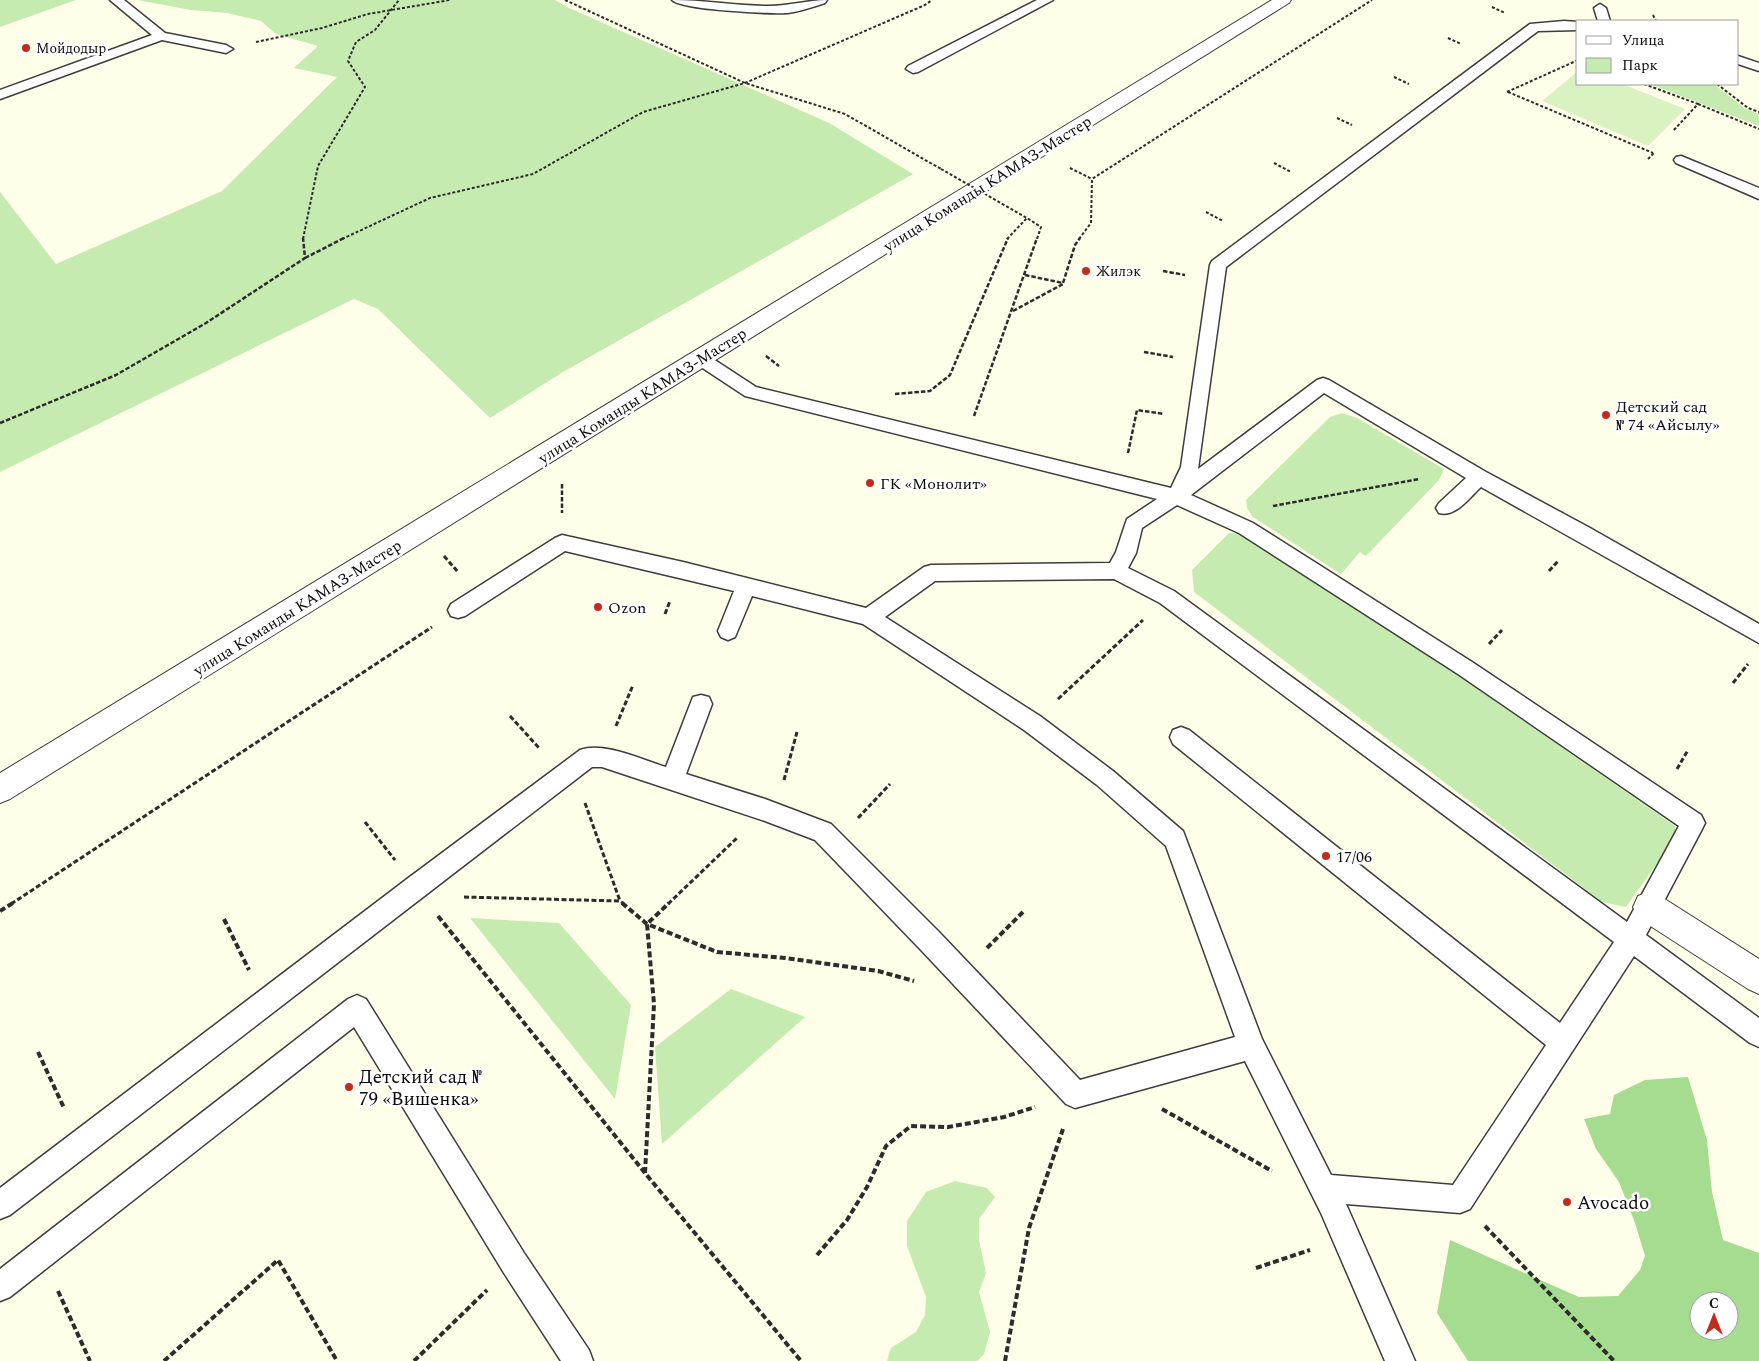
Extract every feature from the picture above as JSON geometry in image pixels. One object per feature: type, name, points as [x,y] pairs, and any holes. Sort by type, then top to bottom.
[{"type":"street","name":"улица Команды КАМАЗ-Мастер","points":[[0,789],[1284,0]]},
{"type":"street","points":[[1649,906],[1759,978]]},
{"type":"lane","points":[[116,0],[161,36],[226,49]]},
{"type":"lane","points":[[678,0],[754,9],[788,8],[821,0]]},
{"type":"lane","points":[[913,69],[1047,0]]},
{"type":"lane","points":[[1600,8],[1604,20]]},
{"type":"lane","points":[[1176,496],[1190,467],[1218,265],[1535,27],[1576,26]]},
{"type":"lane","points":[[0,95],[161,36]]},
{"type":"lane","points":[[1739,60],[1759,68]]},
{"type":"lane","points":[[1681,160],[1759,194]]},
{"type":"lane","points":[[701,359],[751,392],[1176,496],[1254,533],[1465,668],[1693,823],[1630,940],[1460,1199],[1323,1188]]},
{"type":"lane","points":[[1116,571],[1126,553],[1134,524],[1176,496],[1323,384],[1479,478],[1583,533],[1759,634]]},
{"type":"lane","points":[[1446,508],[1479,478]]},
{"type":"lane","points":[[458,610],[562,544],[746,586],[869,618],[1032,723],[1105,778],[1174,839],[1251,1046],[1323,1188],[1400,1361]]},
{"type":"lane","points":[[869,618],[931,573],[1116,571],[1167,597],[1759,1034]]},
{"type":"lane","points":[[728,631],[746,586]]},
{"type":"lane","points":[[672,780],[701,704]]},
{"type":"lane","points":[[1181,737],[1563,1042]]},
{"type":"lane","points":[[0,1205],[265,1002],[418,891],[563,775],[588,758],[602,757],[770,812],[823,832],[930,941],[961,976],[1075,1094],[1251,1046]]},
{"type":"lane","points":[[0,1287],[357,1008],[514,1263],[578,1361]]},
{"type":"path","points":[[304,258],[303,234],[318,166],[365,87],[348,61],[356,42],[375,30],[399,0]]},
{"type":"path","points":[[226,49],[322,28],[368,14],[450,0]]},
{"type":"path","points":[[565,0],[745,83],[845,114],[1027,218],[1041,228],[972,422]]},
{"type":"path","points":[[0,422],[116,375],[206,322],[304,258],[375,222],[430,198],[533,174],[643,112],[745,83],[925,5],[932,0]]},
{"type":"path","points":[[1013,311],[1063,283],[1075,245],[1091,223],[1092,179],[1372,0]]},
{"type":"path","points":[[1653,15],[1656,20]]},
{"type":"path","points":[[1508,92],[1576,61]]},
{"type":"path","points":[[1469,76],[1653,154]]},
{"type":"path","points":[[1647,85],[1759,129]]},
{"type":"path","points":[[1718,85],[1748,108],[1759,112]]},
{"type":"path","points":[[1669,136],[1698,104]]},
{"type":"path","points":[[1648,159],[1657,149]]},
{"type":"path","points":[[890,394],[930,391],[950,374],[1008,238],[1027,218]]},
{"type":"path","points":[[1025,275],[1063,283]]},
{"type":"path","points":[[738,336],[786,371]]},
{"type":"path","points":[[1128,457],[1137,410],[1196,419]]},
{"type":"path","points":[[554,450],[562,486],[562,544]]},
{"type":"path","points":[[1264,508],[1425,478],[1439,480],[1479,478]]},
{"type":"path","points":[[420,532],[482,596]]},
{"type":"path","points":[[1032,723],[1167,597]]},
{"type":"path","points":[[0,911],[458,610]]},
{"type":"path","points":[[602,757],[633,685]]},
{"type":"path","points":[[510,716],[563,775],[580,789],[620,902],[647,924],[717,952],[785,958],[878,971],[927,984],[961,976],[1023,912]]},
{"type":"path","points":[[647,924],[770,812],[797,732]]},
{"type":"path","points":[[833,842],[890,784]]},
{"type":"path","points":[[365,822],[418,891],[645,1173],[801,1361]]},
{"type":"path","points":[[418,891],[620,902]]},
{"type":"path","points":[[224,919],[265,1002]]},
{"type":"path","points":[[645,1173],[654,1004],[647,924]]},
{"type":"path","points":[[38,1052],[81,1143]]},
{"type":"path","points":[[1114,1082],[1279,1174]]},
{"type":"path","points":[[817,1255],[847,1220],[868,1187],[886,1146],[911,1126],[948,1128],[1004,1117],[1075,1094]]},
{"type":"path","points":[[1005,1361],[1029,1228],[1075,1094]]},
{"type":"path","points":[[1460,1199],[1614,1361]]},
{"type":"path","points":[[1256,1268],[1346,1238]]},
{"type":"path","points":[[41,1255],[90,1361]]},
{"type":"path","points":[[164,1361],[278,1260],[337,1361]]},
{"type":"path","points":[[414,1361],[514,1263]]},
{"type":"green space","points":[[0,0],[76,0],[0,27]]},
{"type":"green space","points":[[137,0],[555,0],[829,123],[913,174],[563,372],[490,418],[378,309],[354,299],[0,472],[0,192],[56,264],[222,191],[337,77],[294,68],[318,46],[276,34],[261,21],[227,13],[191,10]]},
{"type":"green space","points":[[1576,73],[1576,85],[1625,85],[1685,109],[1648,146],[1542,101]]},
{"type":"green space","points":[[1653,85],[1715,85],[1744,108],[1759,114],[1759,126]]},
{"type":"green space","points":[[1342,413],[1357,418],[1444,469],[1439,480],[1366,556],[1360,552],[1341,574],[1253,517],[1247,508],[1246,500],[1330,417]]},
{"type":"green space","points":[[1229,533],[1254,534],[1675,826],[1676,837],[1626,907],[1602,902],[1194,592],[1192,570]]},
{"type":"green space","points":[[470,918],[559,923],[631,1005],[615,1099]]},
{"type":"green space","points":[[731,989],[805,1017],[662,1144],[655,1047]]},
{"type":"green space","points":[[1688,1077],[1707,1140],[1712,1192],[1723,1240],[1759,1253],[1759,1361],[1468,1361],[1437,1313],[1450,1240],[1579,1297],[1618,1296],[1640,1270],[1645,1256],[1635,1223],[1619,1182],[1596,1149],[1584,1119],[1610,1114],[1614,1095],[1645,1080]]},
{"type":"green space","points":[[955,1181],[987,1188],[995,1197],[979,1219],[979,1240],[986,1273],[979,1292],[990,1332],[984,1354],[977,1361],[887,1361],[891,1348],[916,1332],[925,1315],[926,1297],[907,1246],[907,1221],[926,1192]]},
{"type":"place","name":"Мойдодыр","points":[[26,48]]},
{"type":"place","name":"Жилэк","points":[[1086,271]]},
{"type":"place","name":"Детский сад № 74 «Айсылу»","points":[[1606,415]]},
{"type":"place","name":"ГК «Монолит»","points":[[870,483]]},
{"type":"place","name":"Ozon","points":[[598,607]]},
{"type":"place","name":"17/06","points":[[1326,856]]},
{"type":"place","name":"Детский сад № 79 «Вишенка»","points":[[349,1087]]},
{"type":"place","name":"Avocado","points":[[1567,1202]]}]
